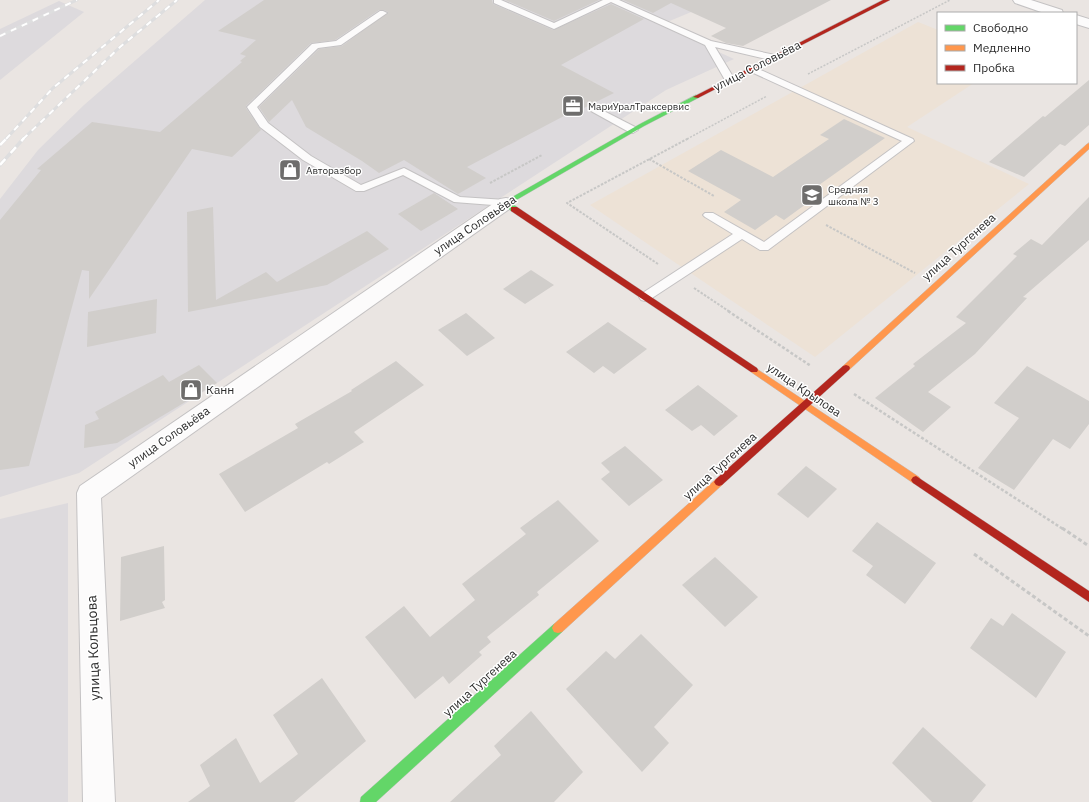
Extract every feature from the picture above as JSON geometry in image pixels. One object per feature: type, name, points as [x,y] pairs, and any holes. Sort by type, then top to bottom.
[{"type":"main road","name":"улица Соловьёва","points":[[506,203],[633,130],[887,0]]},
{"type":"main road","name":"улица Тургенева","points":[[366,802],[805,405],[1089,145]]},
{"type":"main road","name":"улица Крылова","points":[[506,203],[1089,597]]},
{"type":"street","points":[[1019,0],[1054,12]]},
{"type":"street","points":[[1077,20],[1089,24]]},
{"type":"street","name":"улица Соловьёва","points":[[89,493],[506,203]]},
{"type":"street","name":"улица Кольцова","points":[[89,493],[99,802]]},
{"type":"lane","points":[[497,1],[554,26],[611,0],[708,43],[774,58]]},
{"type":"lane","points":[[383,13],[338,43],[315,46],[252,107],[264,125],[307,158],[360,189],[404,171],[458,200],[506,203]]},
{"type":"lane","points":[[708,43],[730,80]]},
{"type":"lane","points":[[709,215],[764,247],[909,141],[752,69]]},
{"type":"lane","points":[[594,108],[633,130]]},
{"type":"lane","points":[[645,297],[741,234]]},
{"type":"path","points":[[950,0],[567,203],[832,380],[1089,546]]},
{"type":"path","points":[[649,159],[727,203],[709,215]]},
{"type":"path","points":[[825,224],[937,284]]},
{"type":"shaded area","points":[[205,0],[720,0],[660,25],[734,59],[666,90],[79,473],[0,497],[0,199],[38,150],[84,105]]},
{"type":"shaded area","points":[[59,1],[84,12],[0,80],[0,29]]},
{"type":"shaded area","name":"Средняя школа № 3","points":[[918,22],[937,30],[937,84],[972,84],[907,127],[1029,184],[815,357],[590,205]]},
{"type":"shaded area","points":[[68,503],[68,802],[0,802],[0,519]]},
{"type":"building","points":[[264,0],[492,0],[493,4],[553,30],[611,4],[644,19],[561,65],[614,93],[584,108],[581,107],[467,167],[486,178],[458,194],[404,160],[379,173],[306,127],[292,100],[269,122],[259,107],[319,49],[342,46],[388,12],[379,10],[335,40],[311,43],[246,106],[261,130],[232,157],[192,149],[89,299],[89,271],[82,270],[29,466],[0,470],[0,220],[41,170],[37,169],[92,122],[160,132],[242,62],[240,61],[246,56],[240,54],[256,40],[218,31]]},
{"type":"building","points":[[505,0],[599,0],[554,21]]},
{"type":"building","points":[[623,0],[831,0],[743,46],[726,43],[711,36],[726,28],[671,3],[653,13]]},
{"type":"building","points":[[1089,80],[1089,125],[1065,146],[1060,144],[1024,177],[989,162],[1043,116],[1045,117]]},
{"type":"building","points":[[844,119],[885,138],[805,195],[813,199],[784,220],[776,215],[755,230],[724,212],[741,200],[688,171],[721,150],[773,177],[829,139],[820,135]]},
{"type":"building","points":[[434,193],[458,209],[421,231],[398,214]]},
{"type":"building","points":[[1089,197],[1089,240],[1023,297],[1027,298],[975,354],[928,392],[951,407],[923,432],[875,398],[915,366],[913,364],[966,323],[956,317],[1017,256],[1013,254],[1031,239],[1042,245]]},
{"type":"building","points":[[213,207],[216,300],[266,272],[277,282],[367,231],[389,249],[327,285],[188,312],[187,212]]},
{"type":"building","points":[[531,270],[554,285],[525,304],[503,289]]},
{"type":"building","points":[[157,299],[156,333],[87,347],[88,312]]},
{"type":"building","points":[[466,313],[495,338],[467,356],[438,330]]},
{"type":"building","points":[[608,322],[647,349],[614,374],[603,366],[594,373],[566,352]]},
{"type":"building","points":[[396,361],[424,385],[354,432],[364,442],[329,464],[327,462],[245,512],[219,474],[298,428],[295,424],[352,391],[351,390]]},
{"type":"building","points":[[199,365],[217,383],[117,443],[84,448],[85,425],[99,419],[95,412],[163,375],[169,382]]},
{"type":"building","points":[[1027,366],[1089,401],[1089,424],[1070,449],[1053,439],[1014,490],[978,468],[1019,418],[994,403]]},
{"type":"building","points":[[698,385],[738,416],[714,436],[701,425],[692,431],[665,410]]},
{"type":"building","points":[[625,446],[663,480],[629,506],[601,479],[610,472],[601,463]]},
{"type":"building","points":[[806,466],[837,489],[808,518],[777,494]]},
{"type":"building","points":[[558,500],[599,541],[537,592],[539,595],[487,637],[491,642],[479,652],[482,655],[449,684],[443,676],[415,699],[365,637],[404,606],[430,637],[475,600],[462,584],[526,534],[520,528]]},
{"type":"building","points":[[877,522],[936,563],[905,604],[866,575],[873,566],[852,551]]},
{"type":"building","points":[[164,546],[165,600],[162,602],[165,608],[120,621],[121,557]]},
{"type":"building","points":[[715,557],[758,597],[725,627],[682,585]]},
{"type":"building","points":[[1012,613],[1066,652],[1036,698],[970,648],[991,618],[1003,626]]},
{"type":"building","points":[[641,634],[693,685],[654,727],[669,743],[642,772],[566,689],[606,651],[615,659]]},
{"type":"building","points":[[322,678],[366,741],[294,802],[188,802],[210,786],[200,765],[236,738],[260,783],[298,754],[273,715]]},
{"type":"building","points":[[531,711],[583,772],[554,802],[450,802],[501,755],[494,746]]},
{"type":"building","points":[[923,727],[986,785],[972,802],[932,802],[892,763]]},
{"type":"railway","points":[[0,36],[77,0]]},
{"type":"railway","points":[[6,139],[53,88],[159,0]]},
{"type":"railway","points":[[24,138],[120,47],[177,0]]},
{"type":"railway","points":[[0,165],[24,138]]},
{"type":"railway","points":[[0,145],[6,139]]},
{"type":"traffic: fast","points":[[514,209],[506,203],[642,125],[696,97]]},
{"type":"traffic: fast","points":[[366,802],[558,628]]},
{"type":"traffic: slow","points":[[846,368],[1089,145]]},
{"type":"traffic: slow","points":[[754,370],[916,480]]},
{"type":"traffic: slow","points":[[558,628],[719,482]]},
{"type":"traffic: jam","points":[[696,97],[887,0]]},
{"type":"traffic: jam","points":[[514,209],[754,370]]},
{"type":"traffic: jam","points":[[719,482],[846,368]]},
{"type":"traffic: jam","points":[[916,480],[1089,597]]},
{"type":"place","name":"МариУралТраксервис","points":[[573,106]]},
{"type":"place","name":"Авторазбор","points":[[290,170]]},
{"type":"place","name":"Средняя школа № 3","points":[[812,195]]},
{"type":"place","name":"Канн","points":[[191,390]]}]
